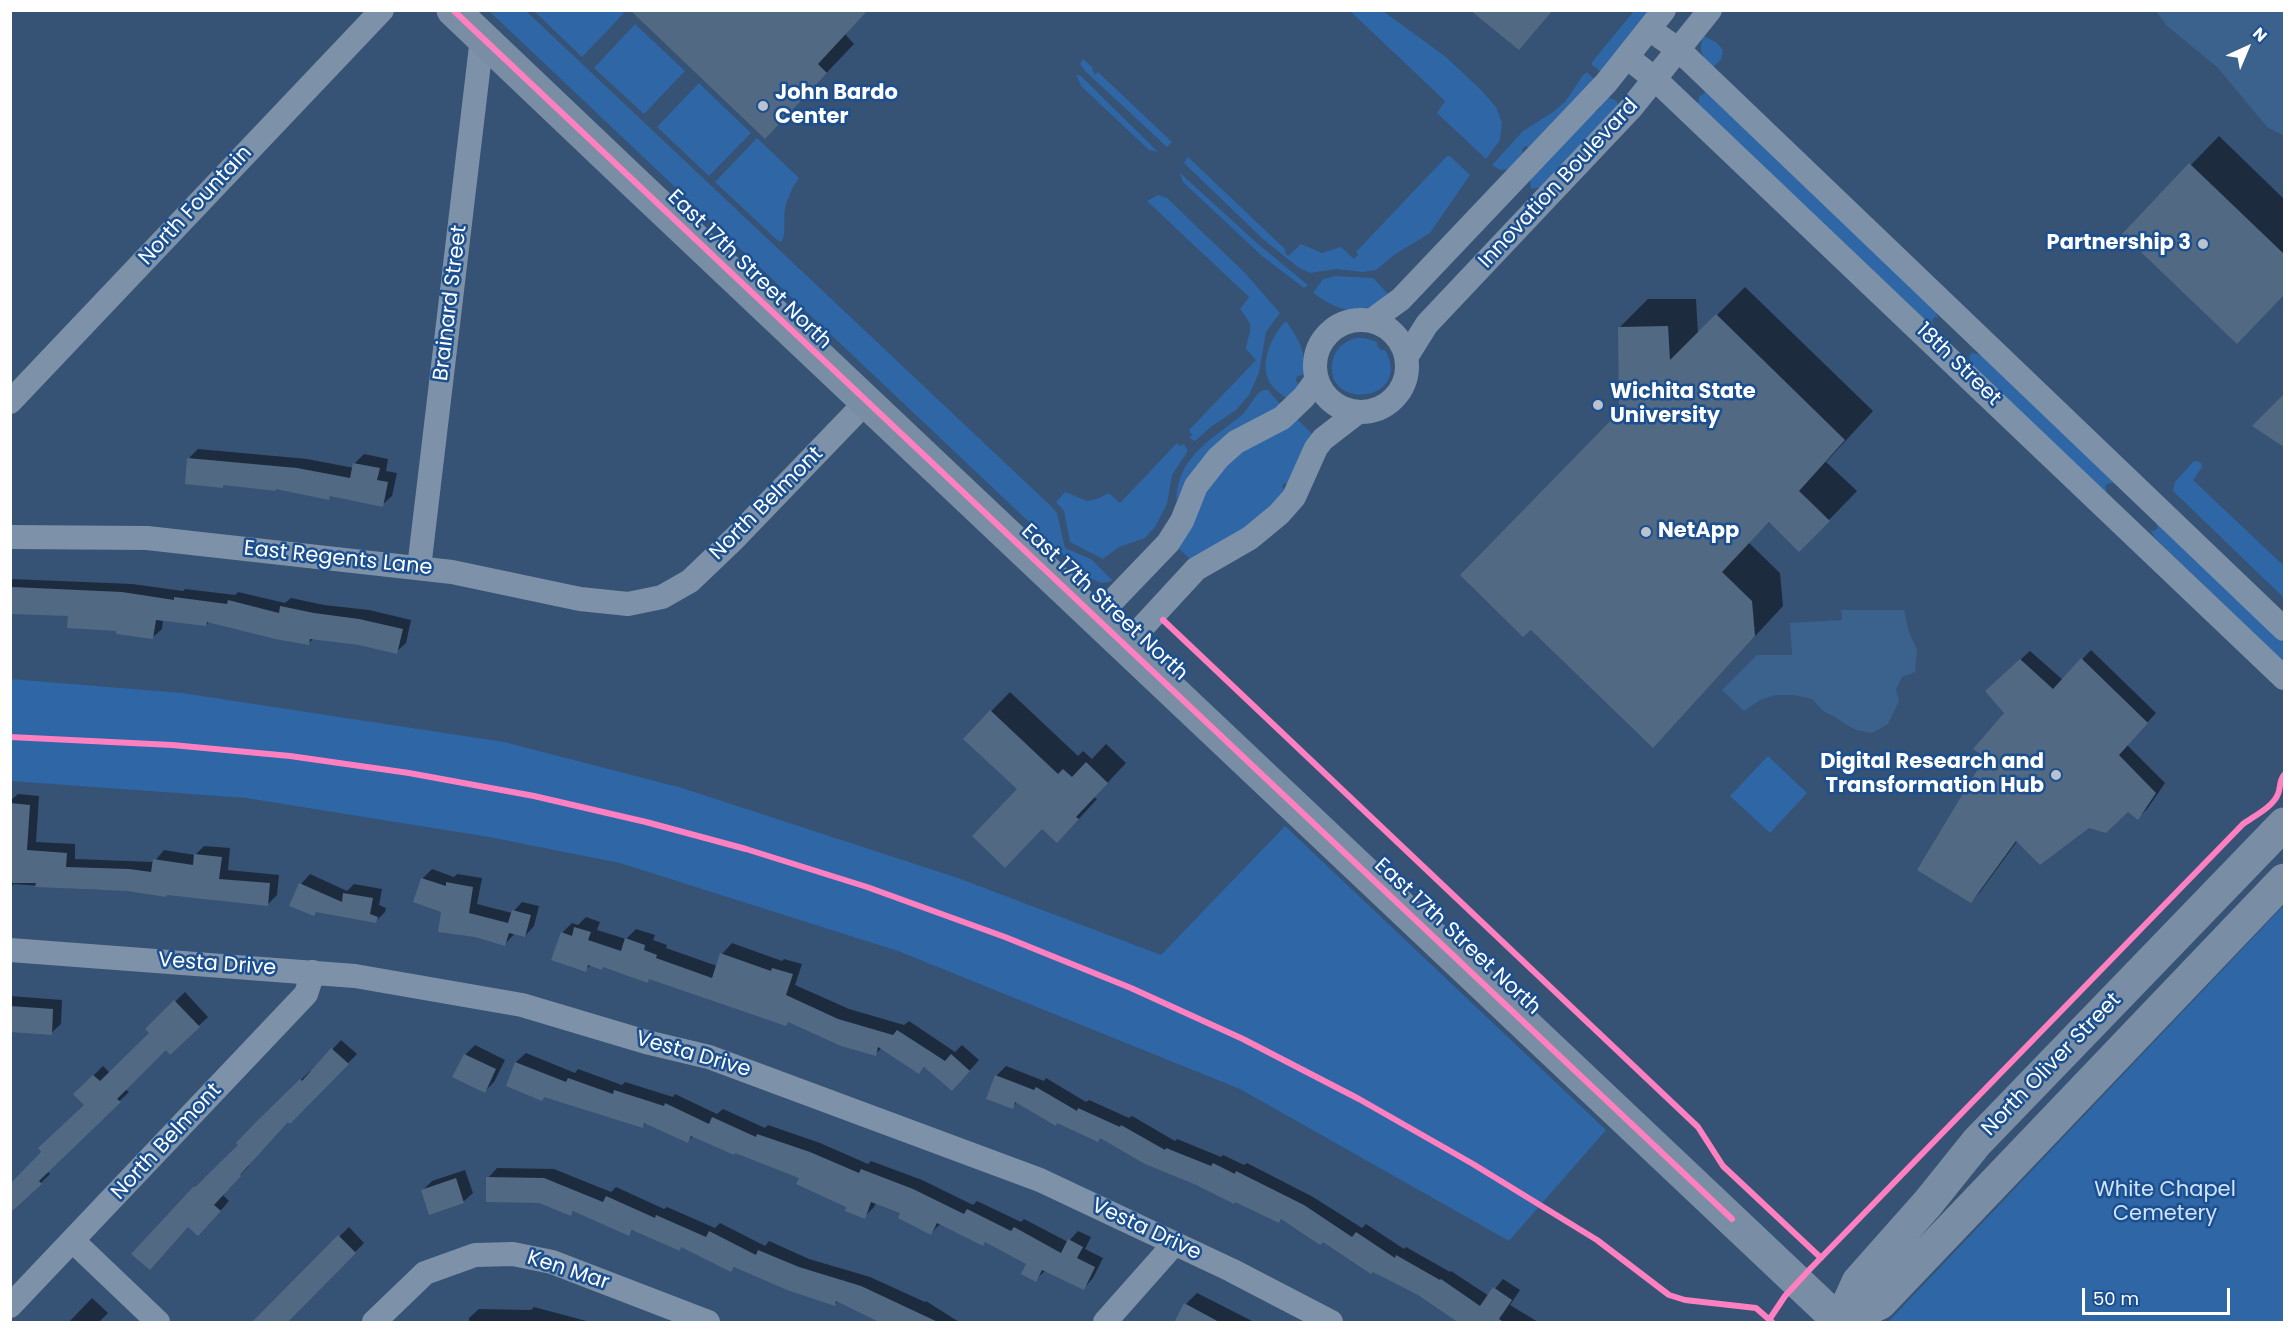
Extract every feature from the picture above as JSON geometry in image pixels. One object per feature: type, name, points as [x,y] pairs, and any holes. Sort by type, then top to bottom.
[{"type":"street","name":"North Fountain","points":[[10,402],[382,10]]},
{"type":"street","name":"East 17th Street North","points":[[453,10],[865,403],[1125,645],[1840,1322]]},
{"type":"street","name":"Innovation Boulevard","points":[[1125,645],[1196,569],[1250,538],[1279,514],[1294,497],[1316,448],[1323,439],[1358,412],[1372,411],[1385,406],[1396,397],[1404,385],[1407,356],[1427,324],[1656,80],[1710,10]]},
{"type":"street","name":"Innovation Boulevard","points":[[1371,321],[1401,299],[1606,83],[1657,20]]},
{"type":"street","name":"18th Street","points":[[1657,20],[1679,50],[2284,629]]},
{"type":"street","name":"Brainard Street","points":[[419,568],[482,38]]},
{"type":"street","name":"18th Street","points":[[1626,57],[1656,80],[2284,678]]},
{"type":"street","points":[[1358,412],[1336,405],[1321,389],[1317,379],[1315,360],[1317,351],[1329,333],[1347,321],[1359,319],[1371,321],[1384,325],[1394,333],[1407,356]]},
{"type":"street","points":[[1096,618],[1168,543],[1182,521],[1196,486],[1218,458],[1236,442],[1282,418],[1304,397],[1317,379]]},
{"type":"street","name":"North Belmont","points":[[662,597],[690,580],[734,539],[865,403]]},
{"type":"street","name":"East Regents Lane","points":[[10,537],[147,538],[452,572],[589,600],[628,604],[662,597]]},
{"type":"street","name":"North Oliver Street","points":[[1840,1322],[1858,1282],[1928,1203],[1977,1142],[2284,824]]},
{"type":"street","name":"North Oliver Street","points":[[1840,1322],[1880,1303],[2284,880]]},
{"type":"street","name":"Vesta Drive","points":[[10,950],[355,976],[522,1005],[646,1042],[709,1057],[1040,1180],[1231,1269],[1331,1323]]},
{"type":"street","name":"North Belmont","points":[[10,1306],[306,994],[313,972]]},
{"type":"street","points":[[73,1241],[158,1323]]},
{"type":"street","points":[[1105,1323],[1175,1243]]},
{"type":"street","name":"Ken Mar","points":[[374,1323],[425,1274],[475,1255],[485,1254],[513,1254],[552,1262],[682,1318],[708,1323]]},
{"type":"green space","points":[[489,11],[526,11],[1053,508],[1057,513],[1065,548],[1091,559],[1113,581],[1101,583],[1086,576]]},
{"type":"green space","points":[[534,11],[622,11],[624,13],[582,57]]},
{"type":"green space","points":[[1350,11],[1383,11],[1446,57],[1481,90],[1496,107],[1502,123],[1500,140],[1486,159],[1437,113],[1445,101]]},
{"type":"green space","points":[[1634,11],[1652,11],[1601,72],[1592,65],[1592,62]]},
{"type":"green space","points":[[635,24],[685,71],[644,114],[594,68]]},
{"type":"green space","points":[[1704,36],[1717,43],[1723,50],[1721,60],[1712,68],[1702,53],[1701,45]]},
{"type":"green space","points":[[1083,59],[1093,68],[1095,74],[1098,72],[1172,142],[1167,147],[1085,71],[1080,64]]},
{"type":"green space","points":[[1587,72],[1594,79],[1530,148],[1525,146],[1522,150],[1523,155],[1509,169],[1500,170],[1492,165],[1523,131],[1565,102]]},
{"type":"green space","points":[[1076,74],[1081,76],[1158,152],[1149,150],[1081,86]]},
{"type":"green space","points":[[699,83],[751,133],[709,176],[657,127]]},
{"type":"green space","points":[[1706,92],[1936,312],[1938,318],[1935,317],[1932,320],[1933,324],[1928,323],[1698,105],[1699,97]]},
{"type":"green space","points":[[1608,97],[1617,101],[1618,107],[1541,187],[1531,189],[1530,180],[1592,110],[1596,112],[1600,108],[1598,105]]},
{"type":"green space","points":[[757,138],[799,178],[786,205],[784,235],[781,242],[715,182]]},
{"type":"green space","points":[[1447,156],[1450,156],[1470,175],[1430,233],[1394,255],[1376,270],[1362,272],[1336,269],[1310,273],[1299,268],[1264,240],[1184,163],[1188,157],[1286,250],[1288,256],[1301,244],[1322,253],[1341,247],[1354,259],[1358,255],[1356,252]]},
{"type":"green space","points":[[1179,172],[1258,244],[1308,285],[1304,288],[1262,256],[1183,182]]},
{"type":"green space","points":[[1158,195],[1167,198],[1245,273],[1280,313],[1266,332],[1259,373],[1249,395],[1236,410],[1195,441],[1189,438],[1192,435],[1189,430],[1256,360],[1246,349],[1250,325],[1240,309],[1249,297],[1147,201]]},
{"type":"green space","points":[[1335,276],[1373,278],[1390,296],[1359,310],[1342,309],[1313,293],[1323,279]]},
{"type":"green space","points":[[1286,321],[1298,340],[1304,360],[1303,375],[1297,376],[1296,381],[1299,385],[1288,399],[1269,382],[1266,372],[1267,356],[1272,340]]},
{"type":"green space","points":[[1356,338],[1377,342],[1381,350],[1385,350],[1391,368],[1388,381],[1378,390],[1365,394],[1352,393],[1340,387],[1333,376],[1333,359],[1336,352],[1345,343]]},
{"type":"green space","points":[[1971,353],[1987,358],[2111,479],[2113,484],[2109,483],[2105,486],[2107,491],[2103,491],[1972,365],[1969,357]]},
{"type":"green space","points":[[1264,390],[1268,390],[1281,405],[1220,443],[1196,467],[1177,500],[1178,483],[1190,459],[1209,440],[1243,414],[1255,397]]},
{"type":"green space","points":[[1296,418],[1314,436],[1289,484],[1284,483],[1282,487],[1285,490],[1261,518],[1192,561],[1177,547],[1211,484],[1242,452]]},
{"type":"green space","points":[[1177,443],[1180,446],[1184,444],[1188,451],[1172,475],[1167,504],[1155,527],[1145,538],[1119,547],[1103,559],[1070,542],[1064,511],[1056,502],[1065,492],[1087,501],[1109,493],[1120,503]]},
{"type":"green space","points":[[2197,461],[2202,467],[2193,480],[2284,566],[2284,598],[2173,491],[2175,482],[2193,462]]},
{"type":"green space","points":[[2156,524],[2166,530],[2284,643],[2284,662],[2156,539],[2150,530],[2154,531],[2158,528]]},
{"type":"green space","points":[[10,679],[182,693],[504,742],[682,788],[958,878],[1161,955],[1285,826],[1606,1130],[1509,1241],[1240,1089],[898,951],[620,863],[489,837],[246,798],[11,781]]},
{"type":"green space","points":[[1768,756],[1807,793],[1770,833],[1730,796]]},
{"type":"green space","name":"White Chapel Cemetery","points":[[2284,905],[2284,1322],[1888,1322]]},
{"type":"shaded area","points":[[2156,11],[2284,11],[2284,136],[2267,127],[2218,68],[2167,26]]},
{"type":"shaded area","points":[[1841,610],[1904,610],[1909,632],[1917,650],[1915,672],[1902,677],[1896,690],[1899,701],[1888,724],[1872,733],[1856,730],[1823,711],[1812,699],[1794,695],[1776,695],[1760,700],[1744,711],[1722,690],[1757,655],[1792,655],[1790,623],[1842,620]]},
{"type":"building","name":"John Bardo Center","points":[[630,10],[868,10],[818,64],[827,73],[765,139]]},
{"type":"building","points":[[1470,10],[1553,10],[1519,50]]},
{"type":"building","name":"Partnership 3","points":[[2189,163],[2284,254],[2284,295],[2237,344],[2122,234]]},
{"type":"building","points":[[1716,314],[1845,440],[1799,491],[1830,521],[1799,552],[1769,522],[1722,572],[1752,601],[1755,636],[1653,748],[1531,630],[1523,637],[1460,575],[1619,412],[1618,327],[1668,326],[1670,360]]},
{"type":"building","points":[[2284,394],[2284,447],[2252,426]]},
{"type":"building","points":[[187,458],[297,468],[350,478],[353,463],[380,468],[377,480],[388,482],[383,507],[330,496],[329,500],[276,489],[276,491],[223,485],[223,488],[185,484]]},
{"type":"building","points":[[12,587],[122,592],[174,600],[174,597],[227,604],[228,600],[279,613],[280,606],[403,629],[397,654],[359,645],[310,639],[309,645],[207,622],[206,626],[156,620],[153,639],[116,634],[116,631],[67,628],[68,616],[11,614]]},
{"type":"building","name":"Digital Research and Transformation Hub","points":[[2081,658],[2148,723],[2119,755],[2156,793],[2138,820],[2128,812],[2106,833],[2089,828],[2040,865],[2016,841],[1971,903],[1917,870],[1985,757],[1973,749],[2004,713],[1985,691],[2020,659],[2053,689]]},
{"type":"building","points":[[990,710],[1058,774],[1063,769],[1072,777],[1086,762],[1108,783],[1076,817],[1079,819],[1057,843],[1042,829],[1005,868],[972,836],[1017,789],[963,739]]},
{"type":"building","points":[[10,803],[30,805],[27,850],[67,853],[66,867],[151,872],[153,859],[193,865],[194,854],[222,857],[219,879],[270,883],[268,906],[167,895],[166,897],[127,891],[35,887],[36,883],[10,883]]},
{"type":"building","points":[[421,878],[446,886],[446,882],[473,887],[469,913],[508,923],[512,910],[531,915],[525,937],[509,933],[505,946],[475,937],[438,932],[441,912],[413,902]]},
{"type":"building","points":[[299,883],[342,902],[343,893],[373,898],[370,914],[378,917],[376,923],[316,912],[314,916],[289,906]]},
{"type":"building","points":[[574,927],[591,932],[588,940],[621,951],[625,938],[645,945],[644,950],[657,955],[656,958],[712,978],[720,953],[771,971],[772,968],[793,974],[786,995],[838,1019],[893,1035],[897,1030],[945,1061],[951,1054],[970,1071],[952,1091],[924,1067],[919,1074],[878,1047],[876,1056],[841,1046],[788,1022],[786,1026],[649,979],[648,983],[603,967],[602,970],[588,965],[586,972],[551,960],[561,932],[572,936]]},
{"type":"building","points":[[174,1000],[200,1027],[170,1055],[166,1050],[117,1099],[121,1102],[39,1181],[42,1184],[10,1213],[10,1184],[41,1152],[38,1148],[84,1105],[73,1094],[93,1075],[100,1081],[149,1033],[145,1029]]},
{"type":"building","points":[[10,1006],[53,1009],[52,1035],[10,1032]]},
{"type":"building","points":[[331,1048],[349,1064],[290,1124],[288,1122],[240,1175],[214,1205],[221,1211],[198,1236],[188,1227],[150,1270],[131,1254],[194,1186],[238,1145],[236,1143],[256,1122],[300,1079],[302,1081]]},
{"type":"building","points":[[464,1054],[496,1069],[485,1093],[452,1077]]},
{"type":"building","points":[[515,1062],[566,1082],[568,1078],[613,1094],[614,1090],[664,1106],[665,1103],[709,1124],[712,1117],[756,1137],[757,1134],[810,1152],[859,1173],[861,1169],[913,1189],[964,1214],[967,1209],[1011,1231],[1014,1227],[1061,1253],[1068,1239],[1083,1247],[1077,1258],[1095,1267],[1084,1290],[1042,1270],[1036,1282],[1021,1274],[1026,1264],[985,1242],[983,1246],[937,1223],[931,1235],[898,1218],[900,1213],[871,1202],[865,1219],[845,1211],[846,1207],[796,1184],[799,1178],[735,1153],[734,1155],[691,1136],[688,1143],[644,1123],[643,1128],[544,1097],[542,1101],[506,1086]]},
{"type":"building","points":[[995,1075],[1034,1090],[1036,1087],[1077,1111],[1078,1108],[1120,1127],[1121,1125],[1165,1150],[1166,1148],[1211,1166],[1213,1163],[1235,1174],[1236,1171],[1304,1205],[1352,1237],[1356,1232],[1395,1258],[1396,1255],[1441,1279],[1480,1306],[1493,1287],[1512,1300],[1499,1319],[1505,1323],[1459,1323],[1418,1295],[1373,1272],[1371,1274],[1323,1242],[1320,1245],[1281,1219],[1279,1223],[1235,1202],[1234,1204],[1194,1184],[1145,1164],[1100,1138],[1098,1142],[1057,1123],[1056,1126],[1015,1102],[1013,1109],[986,1099]]},
{"type":"building","points":[[486,1177],[544,1178],[603,1202],[606,1196],[706,1237],[709,1231],[756,1255],[758,1250],[799,1267],[861,1286],[940,1323],[881,1323],[836,1301],[835,1306],[787,1290],[734,1267],[731,1272],[681,1247],[680,1251],[632,1230],[629,1236],[573,1211],[571,1216],[539,1203],[486,1202]]},
{"type":"building","points":[[456,1178],[464,1203],[429,1215],[421,1190]]},
{"type":"building","points":[[338,1235],[356,1253],[287,1323],[251,1323]]},
{"type":"building","points":[[1184,1303],[1221,1323],[1174,1323]]},
{"type":"cycle path","points":[[453,10],[1732,1219]]},
{"type":"cycle path","points":[[1163,620],[1698,1127],[1723,1166],[1821,1258]]},
{"type":"cycle path","points":[[10,737],[172,745],[290,756],[409,773],[534,796],[646,822],[746,849],[867,887],[1005,937],[1131,988],[1243,1039],[1359,1099],[1473,1164],[1597,1240],[1669,1295],[1685,1300],[1756,1308],[1772,1322]]},
{"type":"cycle path","points":[[1769,1320],[1785,1296],[1811,1268],[2243,824],[2276,799],[2284,775]]},
{"type":"place","name":"John Bardo Center","points":[[763,106]]},
{"type":"place","name":"Partnership 3","points":[[2203,244]]},
{"type":"place","name":"Wichita State University","points":[[1598,405]]},
{"type":"place","name":"NetApp","points":[[1646,532]]},
{"type":"place","name":"Digital Research and Transformation Hub","points":[[2056,775]]}]
